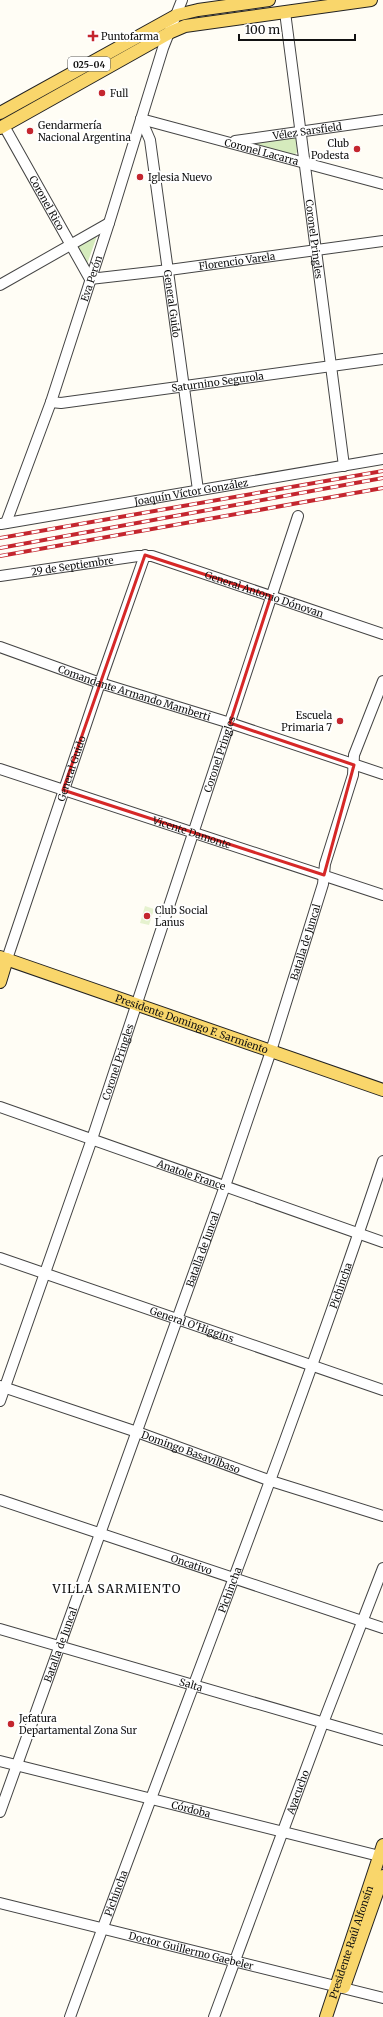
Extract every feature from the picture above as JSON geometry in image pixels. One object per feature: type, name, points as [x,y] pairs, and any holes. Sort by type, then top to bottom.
[{"type":"main road","name":"025-04","points":[[0,113],[177,15],[198,10],[269,0]]},
{"type":"main road","name":"025-04","points":[[2,127],[171,32],[198,23],[371,0]]},
{"type":"main road","name":"General Guido","points":[[0,982],[4,958]]},
{"type":"main road","name":"Presidente Domingo F. Sarmiento","points":[[4,958],[383,1090]]},
{"type":"main road","name":"Presidente Raúl Alfonsín","points":[[335,2017],[340,1987],[382,1852]]},
{"type":"main road","name":"Presidente Raúl Alfonsín","points":[[326,2017],[340,1987],[383,1876]]},
{"type":"street","name":"Eva Perón","points":[[3,524],[51,402],[109,223],[163,48],[171,32],[182,0]]},
{"type":"street","name":"Coronel Pringles","points":[[285,12],[344,466]]},
{"type":"street","name":"Coronel Lacarra","points":[[141,119],[383,184]]},
{"type":"street","name":"General Guido","points":[[141,119],[150,140],[198,490]]},
{"type":"street","name":"Vélez Sarsfield","points":[[231,142],[383,120]]},
{"type":"street","name":"Coronel Rico","points":[[2,127],[90,278]]},
{"type":"street","points":[[0,284],[109,223]]},
{"type":"street","name":"Florencio Varela","points":[[90,278],[169,270],[383,242]]},
{"type":"street","name":"Saturnino Segurola","points":[[51,402],[61,403],[383,359]]},
{"type":"street","name":"Joaquín Víctor González","points":[[3,524],[383,459]]},
{"type":"street","points":[[0,513],[3,524]]},
{"type":"street","name":"Coronel Pringles","points":[[0,1401],[2,1386],[45,1274],[92,1139],[192,832],[298,516]]},
{"type":"street","name":"General Guido","points":[[4,958],[145,555]]},
{"type":"street","name":"General Antonio Dónovan","points":[[145,555],[383,634]]},
{"type":"street","name":"29 de Septiembre","points":[[0,576],[145,555]]},
{"type":"street","name":"Comandante Armando Mamberti","points":[[0,647],[100,683],[230,722],[383,774]]},
{"type":"street","name":"Batalla de Juncal","points":[[0,1812],[225,1186],[271,1052],[323,884],[325,864],[353,775],[354,755],[383,680]]},
{"type":"street","name":"Vicente Damonte","points":[[0,769],[383,895]]},
{"type":"street","name":"Anatole France","points":[[0,1107],[383,1242]]},
{"type":"street","name":"Pichincha","points":[[70,2017],[150,1799],[271,1481],[359,1234],[383,1161]]},
{"type":"street","name":"General O'Higgins","points":[[0,1258],[383,1390]]},
{"type":"street","name":"Domingo Basavilbaso","points":[[2,1386],[137,1432],[271,1481],[383,1516]]},
{"type":"street","name":"Oncativo","points":[[0,1500],[100,1532],[383,1628]]},
{"type":"street","name":"Ayacucho","points":[[214,2017],[233,1962],[323,1722],[383,1568]]},
{"type":"street","name":"Salta","points":[[0,1628],[383,1740]]},
{"type":"street","name":"Córdoba","points":[[0,1761],[283,1831],[382,1852]]},
{"type":"street","name":"Doctor Guillermo Gaebeler","points":[[0,1903],[383,1998]]},
{"type":"highlighted area","points":[[145,555],[271,596],[230,723],[354,765],[324,875],[63,790]]},
{"type":"green space","points":[[293,135],[296,138],[297,152],[294,156],[258,146],[257,143],[258,140]]},
{"type":"green space","points":[[97,236],[86,267],[76,247]]},
{"type":"green space","name":"Club Social Lanus","points":[[145,906],[154,909],[149,925],[140,923]]},
{"type":"railway","points":[[0,538],[383,471]]},
{"type":"railway","points":[[0,548],[383,478]]},
{"type":"railway","points":[[0,556],[383,488]]},
{"type":"place","name":"Puntofarma","points":[[93,36]]},
{"type":"place","name":"Full","points":[[102,93]]},
{"type":"place","name":"Gendarmería Nacional Argentina","points":[[30,131]]},
{"type":"place","name":"Club Podesta","points":[[357,149]]},
{"type":"place","name":"Iglesia Nuevo","points":[[140,177]]},
{"type":"place","name":"Escuela Primaria 7","points":[[340,721]]},
{"type":"place","name":"Club Social Lanus","points":[[147,916]]},
{"type":"place","name":"Jefatura Departamental Zona Sur","points":[[11,1724]]},
{"type":"district","name":"VILLA SARMIENTO","points":[[117,1588]]}]
